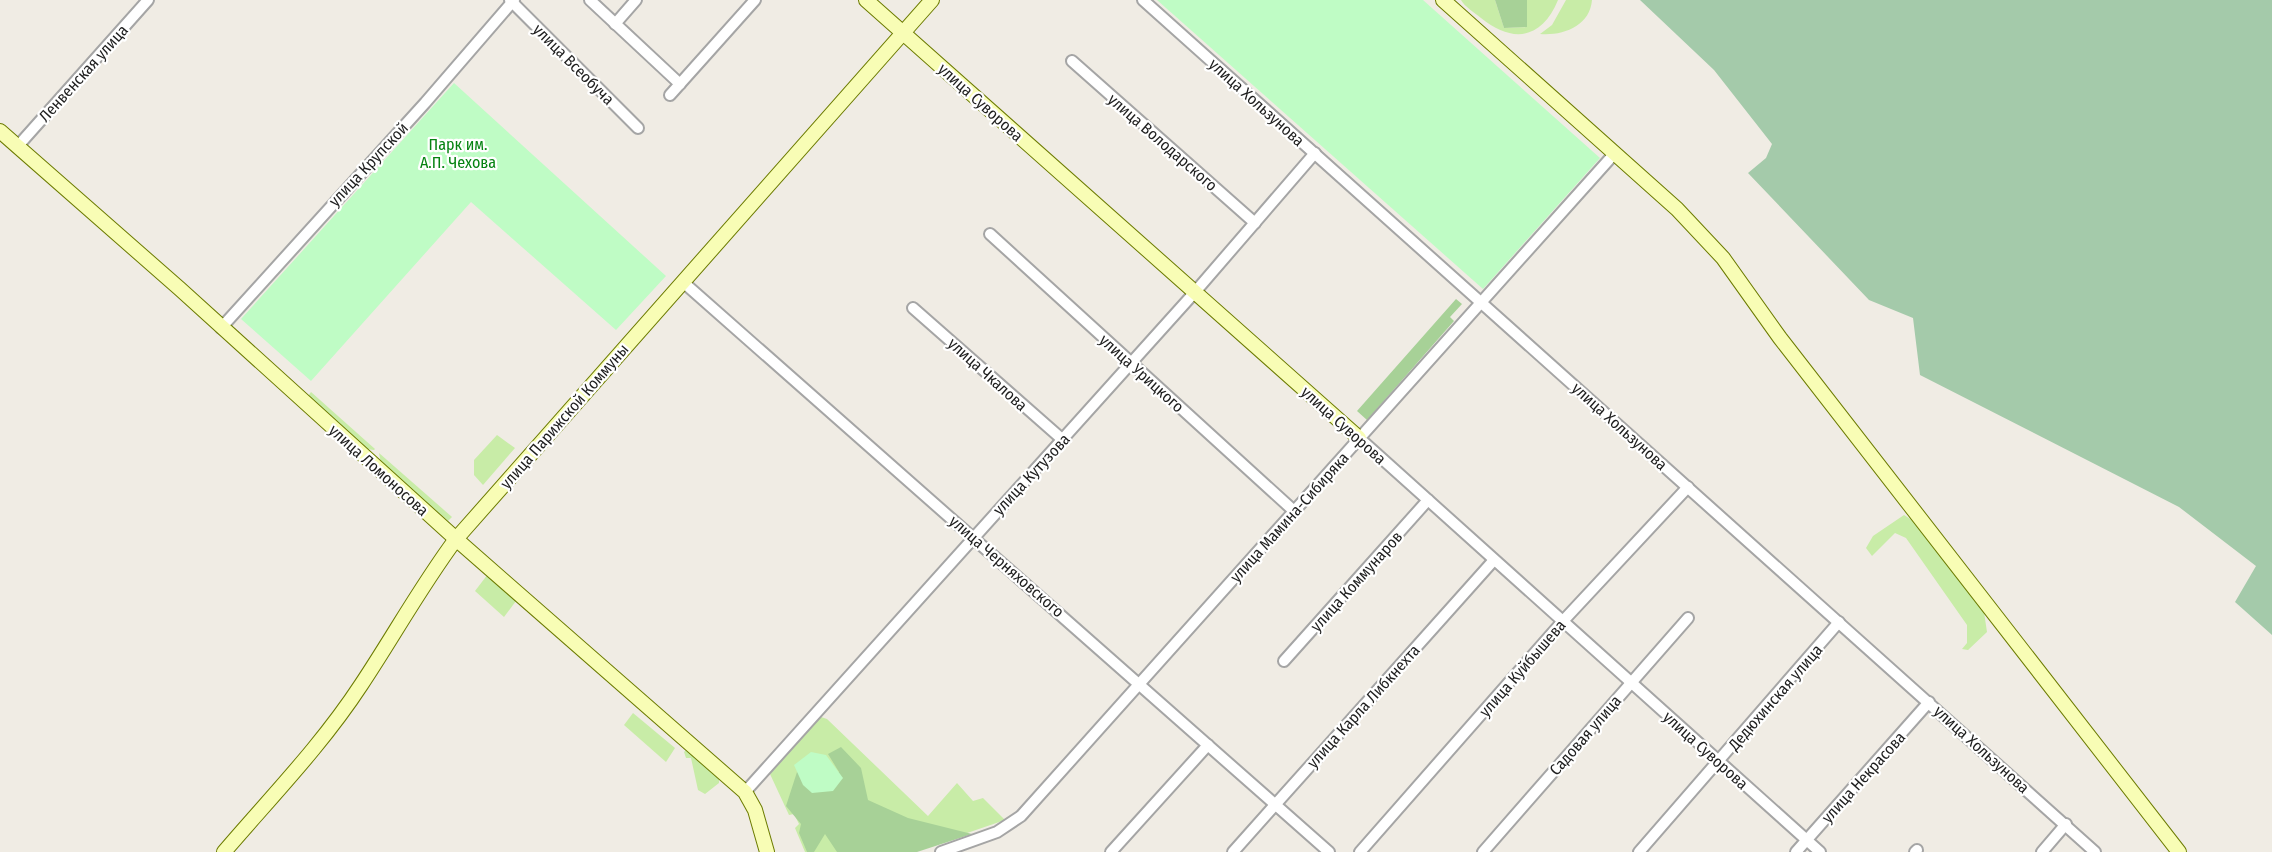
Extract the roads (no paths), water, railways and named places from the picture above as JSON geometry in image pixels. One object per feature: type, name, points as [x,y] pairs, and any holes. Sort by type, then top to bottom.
[{"type":"main road","name":"улица Суворова","points":[[866,0],[1359,438]]},
{"type":"main road","name":"улица Парижской Коммуны","points":[[224,852],[331,728],[362,685],[415,597],[456,539],[932,0]]},
{"type":"main road","points":[[1443,0],[1677,209],[1723,258],[1780,338],[2179,852]]},
{"type":"main road","name":"улица Ломоносова","points":[[0,131],[456,539],[745,792],[755,810],[766,846]]},
{"type":"street","points":[[590,0],[680,84]]},
{"type":"street","points":[[615,24],[636,0]]},
{"type":"street","points":[[670,95],[755,0]]},
{"type":"street","name":"улица Хользунова","points":[[1143,0],[2095,852]]},
{"type":"street","name":"улица Всеобуча","points":[[512,1],[638,128]]},
{"type":"street","name":"улица Крупской","points":[[221,328],[425,103],[512,1]]},
{"type":"street","name":"Ленвенская улица","points":[[17,147],[143,2]]},
{"type":"street","name":"улица Володарского","points":[[1072,61],[1255,223]]},
{"type":"street","name":"улица Кутузова","points":[[745,792],[1063,440],[1315,153]]},
{"type":"street","name":"улица Мамина-Сибиряка","points":[[941,852],[973,847],[1021,816],[1616,153]]},
{"type":"street","name":"улица Урицкого","points":[[990,234],[1294,511]]},
{"type":"street","name":"улица Черняховского","points":[[683,282],[974,536],[1329,852]]},
{"type":"street","name":"улица Чкалова","points":[[914,308],[1063,440]]},
{"type":"street","name":"улица Суворова","points":[[1359,438],[1820,852]]},
{"type":"street","name":"улица Куйбышева","points":[[1360,852],[1563,621],[1688,487]]},
{"type":"street","name":"улица Коммунаров","points":[[1284,661],[1428,500]]},
{"type":"street","name":"улица Карла Либкнехта","points":[[1233,852],[1494,560]]},
{"type":"street","name":"Садовая улица","points":[[1483,852],[1688,618]]},
{"type":"street","name":"Дедюхинская улица","points":[[1639,852],[1720,762],[1839,622]]},
{"type":"street","name":"улица Некрасова","points":[[1796,852],[1929,702]]},
{"type":"street","points":[[1111,852],[1208,745]]},
{"type":"street","points":[[2042,852],[2066,824]]},
{"type":"park label","name":"Парк им. А.П. Чехова","points":[[458,153]]}]
